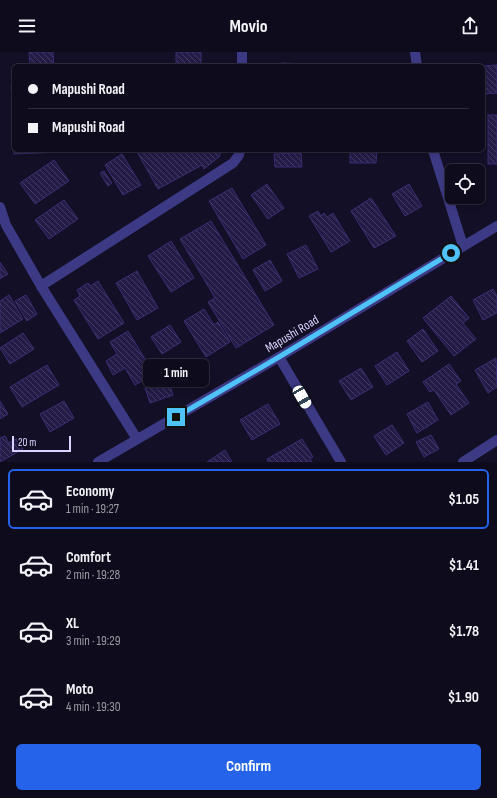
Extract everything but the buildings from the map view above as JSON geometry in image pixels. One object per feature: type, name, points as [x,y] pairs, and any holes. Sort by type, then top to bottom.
[{"type":"street","points":[[242,52],[242,64]]},
{"type":"street","points":[[416,52],[417,64]]},
{"type":"street","points":[[41,286],[233,163],[240,152]]},
{"type":"street","points":[[434,152],[463,246]]},
{"type":"street","points":[[0,207],[6,225],[41,286],[137,439]]},
{"type":"street","name":"Mapushi Road","points":[[98,462],[279,357],[497,226]]},
{"type":"street","points":[[279,357],[341,462]]},
{"type":"street","points":[[463,462],[497,440]]},
{"type":"route","points":[[176,417],[279,357],[451,253]]}]
